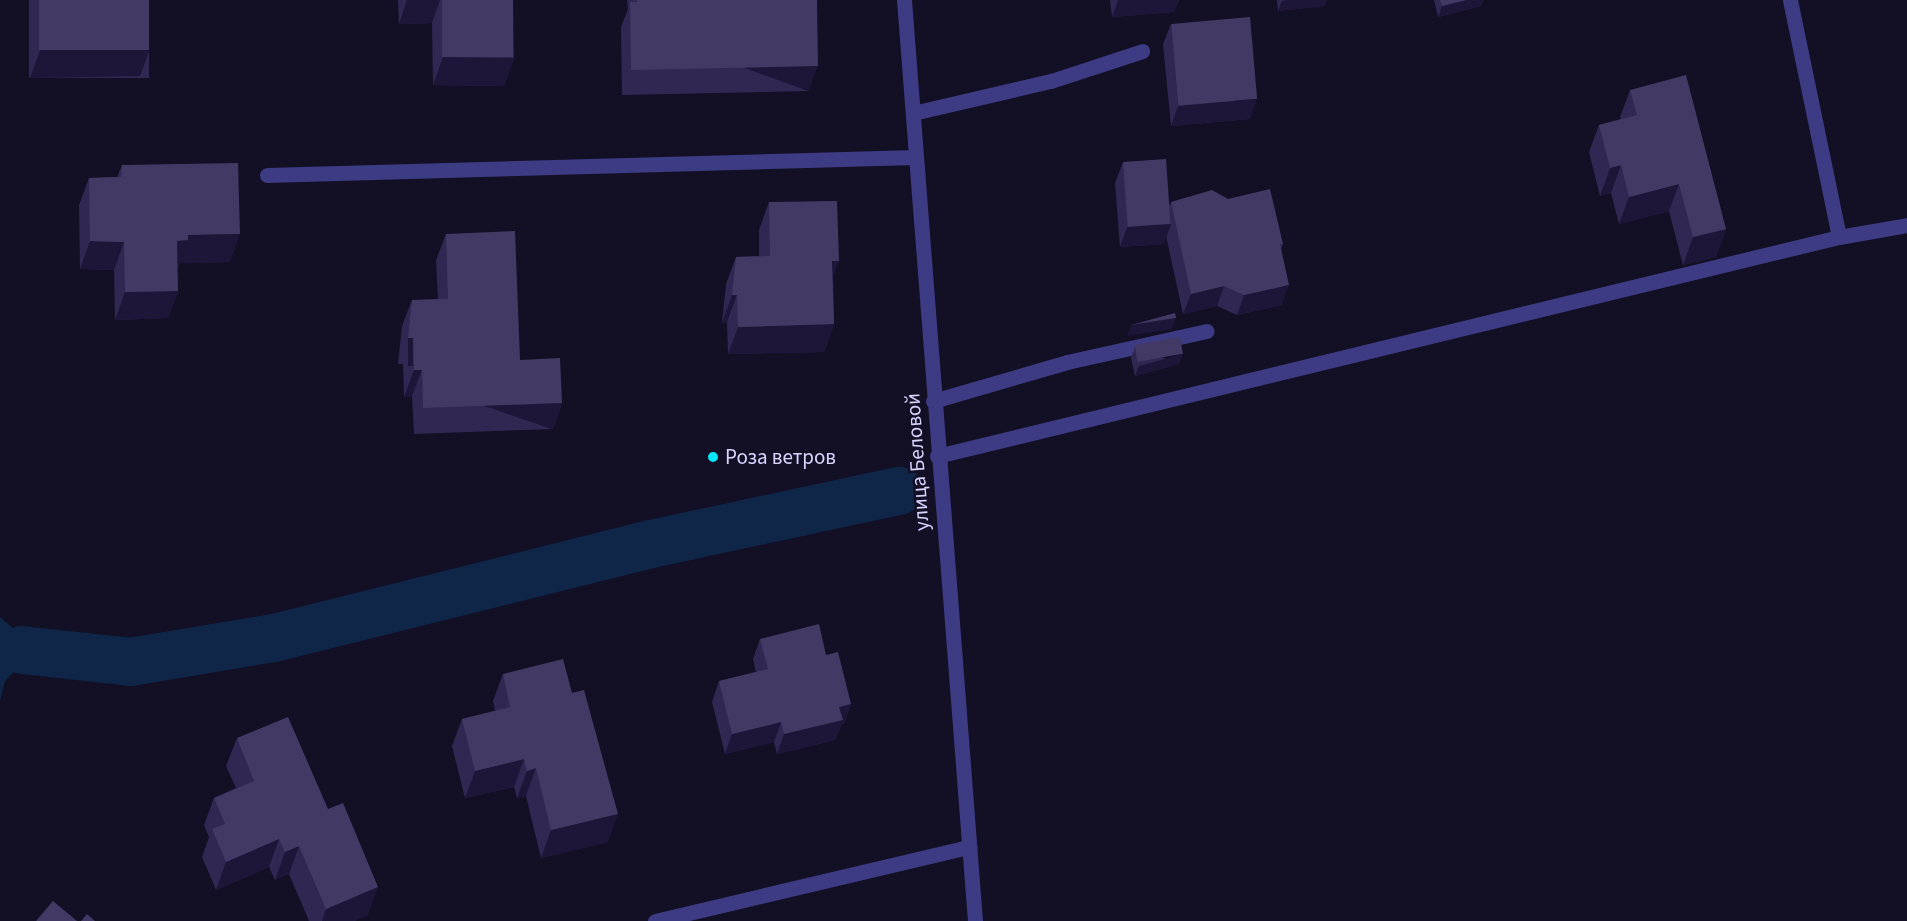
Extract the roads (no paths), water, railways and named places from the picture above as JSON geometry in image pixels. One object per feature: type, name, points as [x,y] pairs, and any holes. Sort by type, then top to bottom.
[{"type":"street","name":"улица Беловой","points":[[904,0],[937,456],[975,921]]},
{"type":"street","points":[[1791,0],[1839,237]]},
{"type":"street","points":[[912,113],[1051,81],[1142,51]]},
{"type":"street","points":[[267,175],[916,157]]},
{"type":"street","points":[[937,456],[1839,237],[1907,225]]},
{"type":"street","points":[[933,401],[1067,362],[1207,331]]},
{"type":"street","points":[[654,921],[969,847]]},
{"type":"water","points":[[0,617],[22,636],[20,666],[5,681],[0,700]]},
{"type":"waterway","points":[[22,650],[130,662],[274,638],[651,544],[899,491]]},
{"type":"place","name":"Роза ветров","points":[[713,457]]}]
